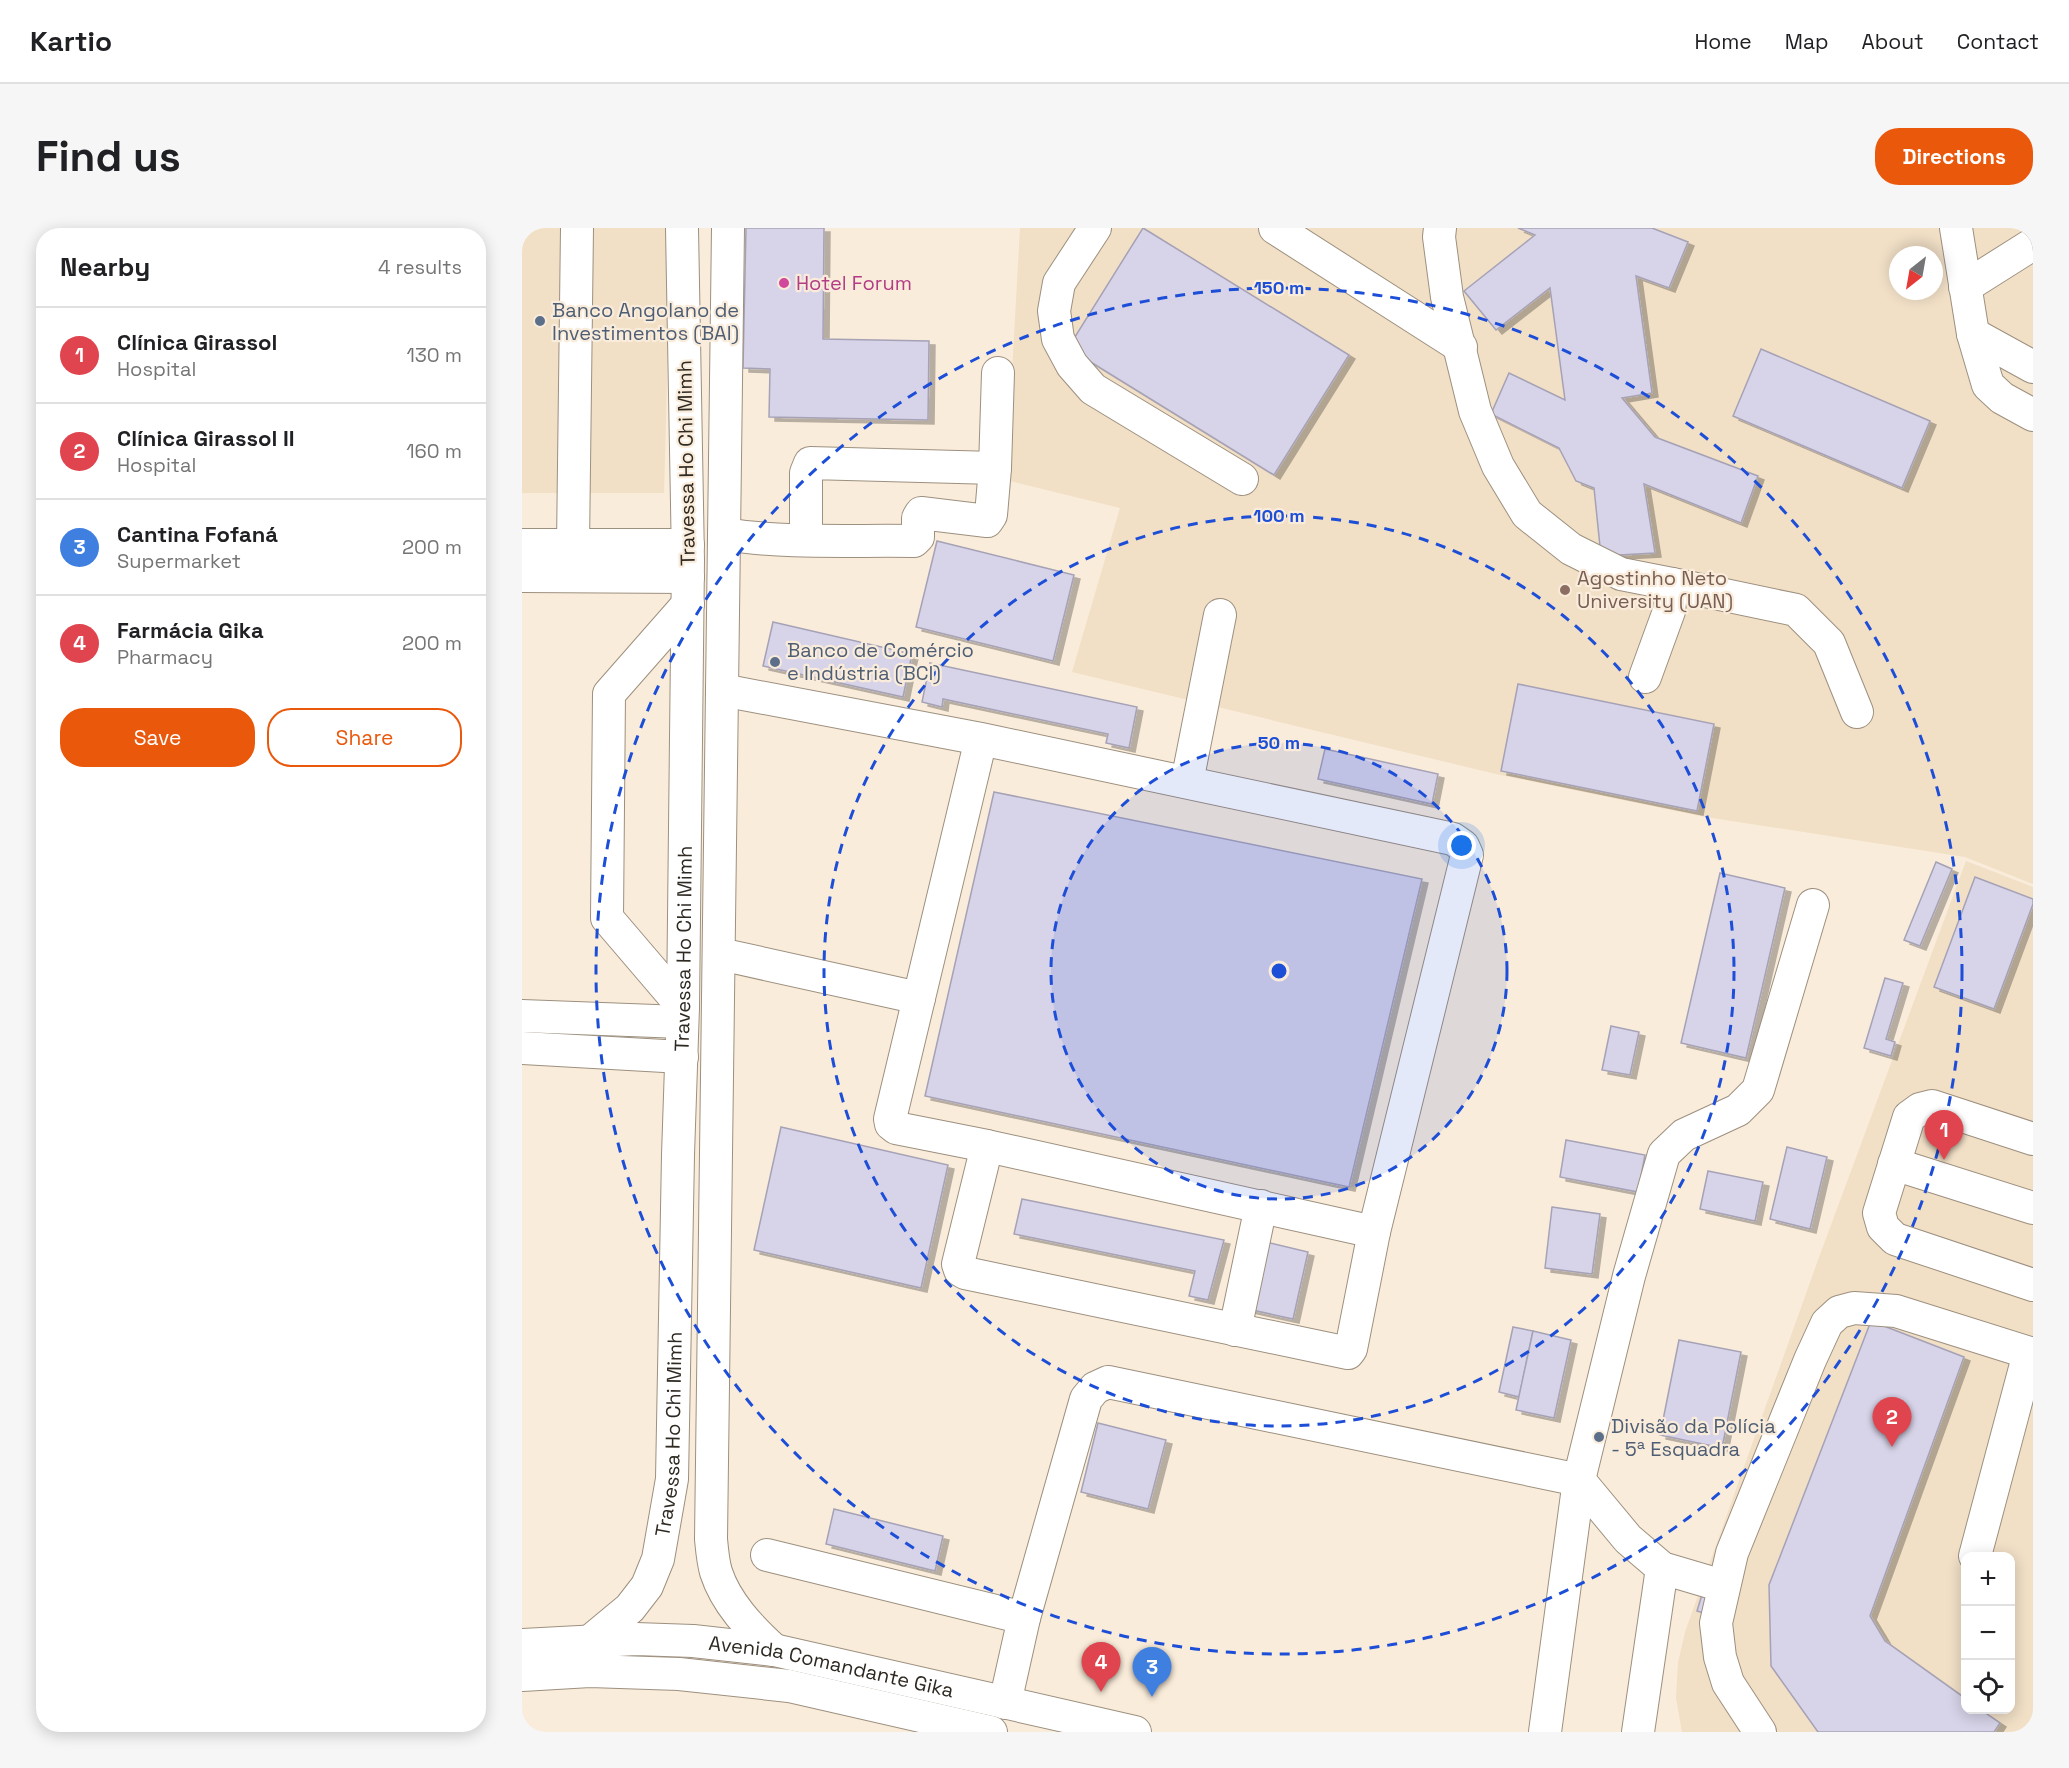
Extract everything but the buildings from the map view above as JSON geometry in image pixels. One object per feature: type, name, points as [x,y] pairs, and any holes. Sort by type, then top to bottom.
[{"type":"street","points":[[573,545],[577,228]]},
{"type":"street","name":"Travessa Ho Chi Mimh","points":[[589,1642],[630,1608],[647,1586],[658,1559],[672,1479],[683,1014],[688,576],[682,228]]},
{"type":"street","name":"Travessa Ho Chi Mimh","points":[[728,228],[711,1539],[716,1571],[726,1594],[749,1626],[774,1650]]},
{"type":"street","points":[[1095,228],[1059,283],[1054,311],[1058,339],[1072,365],[1093,389],[1242,479]]},
{"type":"street","points":[[1275,228],[1461,347]]},
{"type":"street","points":[[1440,228],[1438,237],[1448,297],[1475,411],[1498,466],[1527,514],[1571,549],[1621,573],[1796,610],[1829,643],[1857,712]]},
{"type":"street","points":[[1956,228],[1973,334],[1988,385],[2002,398],[2033,415]]},
{"type":"street","points":[[1965,287],[2033,244]]},
{"type":"street","points":[[1973,334],[2033,368]]},
{"type":"street","points":[[724,534],[806,540],[914,541],[918,537],[918,518],[921,513],[987,521],[991,515],[995,468],[998,373]]},
{"type":"street","points":[[806,540],[806,473],[810,463],[995,468]]},
{"type":"street","points":[[522,545],[573,545],[688,576]]},
{"type":"street","points":[[522,560],[688,576]]},
{"type":"street","points":[[522,576],[688,576]]},
{"type":"street","points":[[522,595],[688,576]]},
{"type":"street","points":[[683,1014],[607,918],[609,694],[688,576]]},
{"type":"street","points":[[1645,677],[1669,611],[1672,584]]},
{"type":"street","points":[[1187,782],[1220,615]]},
{"type":"street","points":[[722,690],[981,739],[1187,782],[1453,839],[1463,846],[1467,855],[1374,1232],[1351,1349],[1348,1353],[965,1273],[960,1270],[958,1264],[987,1146]]},
{"type":"street","points":[[981,739],[890,1119],[891,1124],[896,1128],[1374,1232]]},
{"type":"street","points":[[1545,1732],[1579,1480],[1629,1276],[1664,1155],[1684,1135],[1738,1110],[1758,1090],[1813,905]]},
{"type":"street","points":[[720,954],[919,998]]},
{"type":"street","points":[[522,1016],[683,1014]]},
{"type":"street","points":[[522,1048],[682,1057]]},
{"type":"street","points":[[2033,1140],[1932,1106],[1920,1108],[1909,1117],[1879,1213],[1883,1227],[1895,1239],[2033,1285]]},
{"type":"street","points":[[1894,1164],[2033,1208]]},
{"type":"street","points":[[1235,1330],[1261,1206]]},
{"type":"street","points":[[1760,1732],[1728,1683],[1720,1657],[1716,1623],[1732,1553],[1810,1360],[1827,1323],[1839,1312],[1854,1308],[1896,1311],[2031,1354],[1976,1552]]},
{"type":"street","points":[[1005,1703],[1024,1618],[1086,1399],[1095,1388],[1108,1382],[1579,1480],[1628,1539],[1662,1568],[1723,1586]]},
{"type":"street","points":[[767,1555],[1024,1618]]},
{"type":"street","points":[[1638,1732],[1662,1568]]},
{"type":"street","name":"Avenida Comandante Gika","points":[[522,1645],[636,1639],[693,1641],[774,1650],[1135,1732]]},
{"type":"street","name":"Avenida Comandante Gika","points":[[522,1675],[590,1671],[679,1674],[789,1686],[991,1732]]},
{"type":"shaded area","points":[[522,228],[671,228],[664,493],[522,493]]},
{"type":"shaded area","name":"Agostinho Neto University (UAN)","points":[[1020,228],[2033,228],[2033,884],[1965,857],[1700,816],[1496,774],[1072,672],[1120,508],[1006,480]]},
{"type":"shaded area","points":[[1966,861],[2033,887],[2033,1732],[1682,1732],[1676,1698],[1678,1663],[1685,1632],[1818,1260]]},
{"type":"place","name":"Hotel Forum","points":[[784,283]]},
{"type":"place","name":"Banco Angolano de Investimentos (BAI)","points":[[540,321]]},
{"type":"place","name":"Agostinho Neto University (UAN)","points":[[1565,590]]},
{"type":"place","name":"Banco de Comércio e Indústria (BCI)","points":[[775,662]]},
{"type":"place","name":"Clínica Girassol","points":[[1944,1160]]},
{"type":"place","name":"Divisão da Polícia - 5ª Esquadra","points":[[1599,1437]]},
{"type":"place","name":"Clínica Girassol II","points":[[1892,1447]]},
{"type":"place","name":"Farmácia Gika","points":[[1101,1692]]},
{"type":"place","name":"Cantina Fofaná","points":[[1152,1697]]}]
